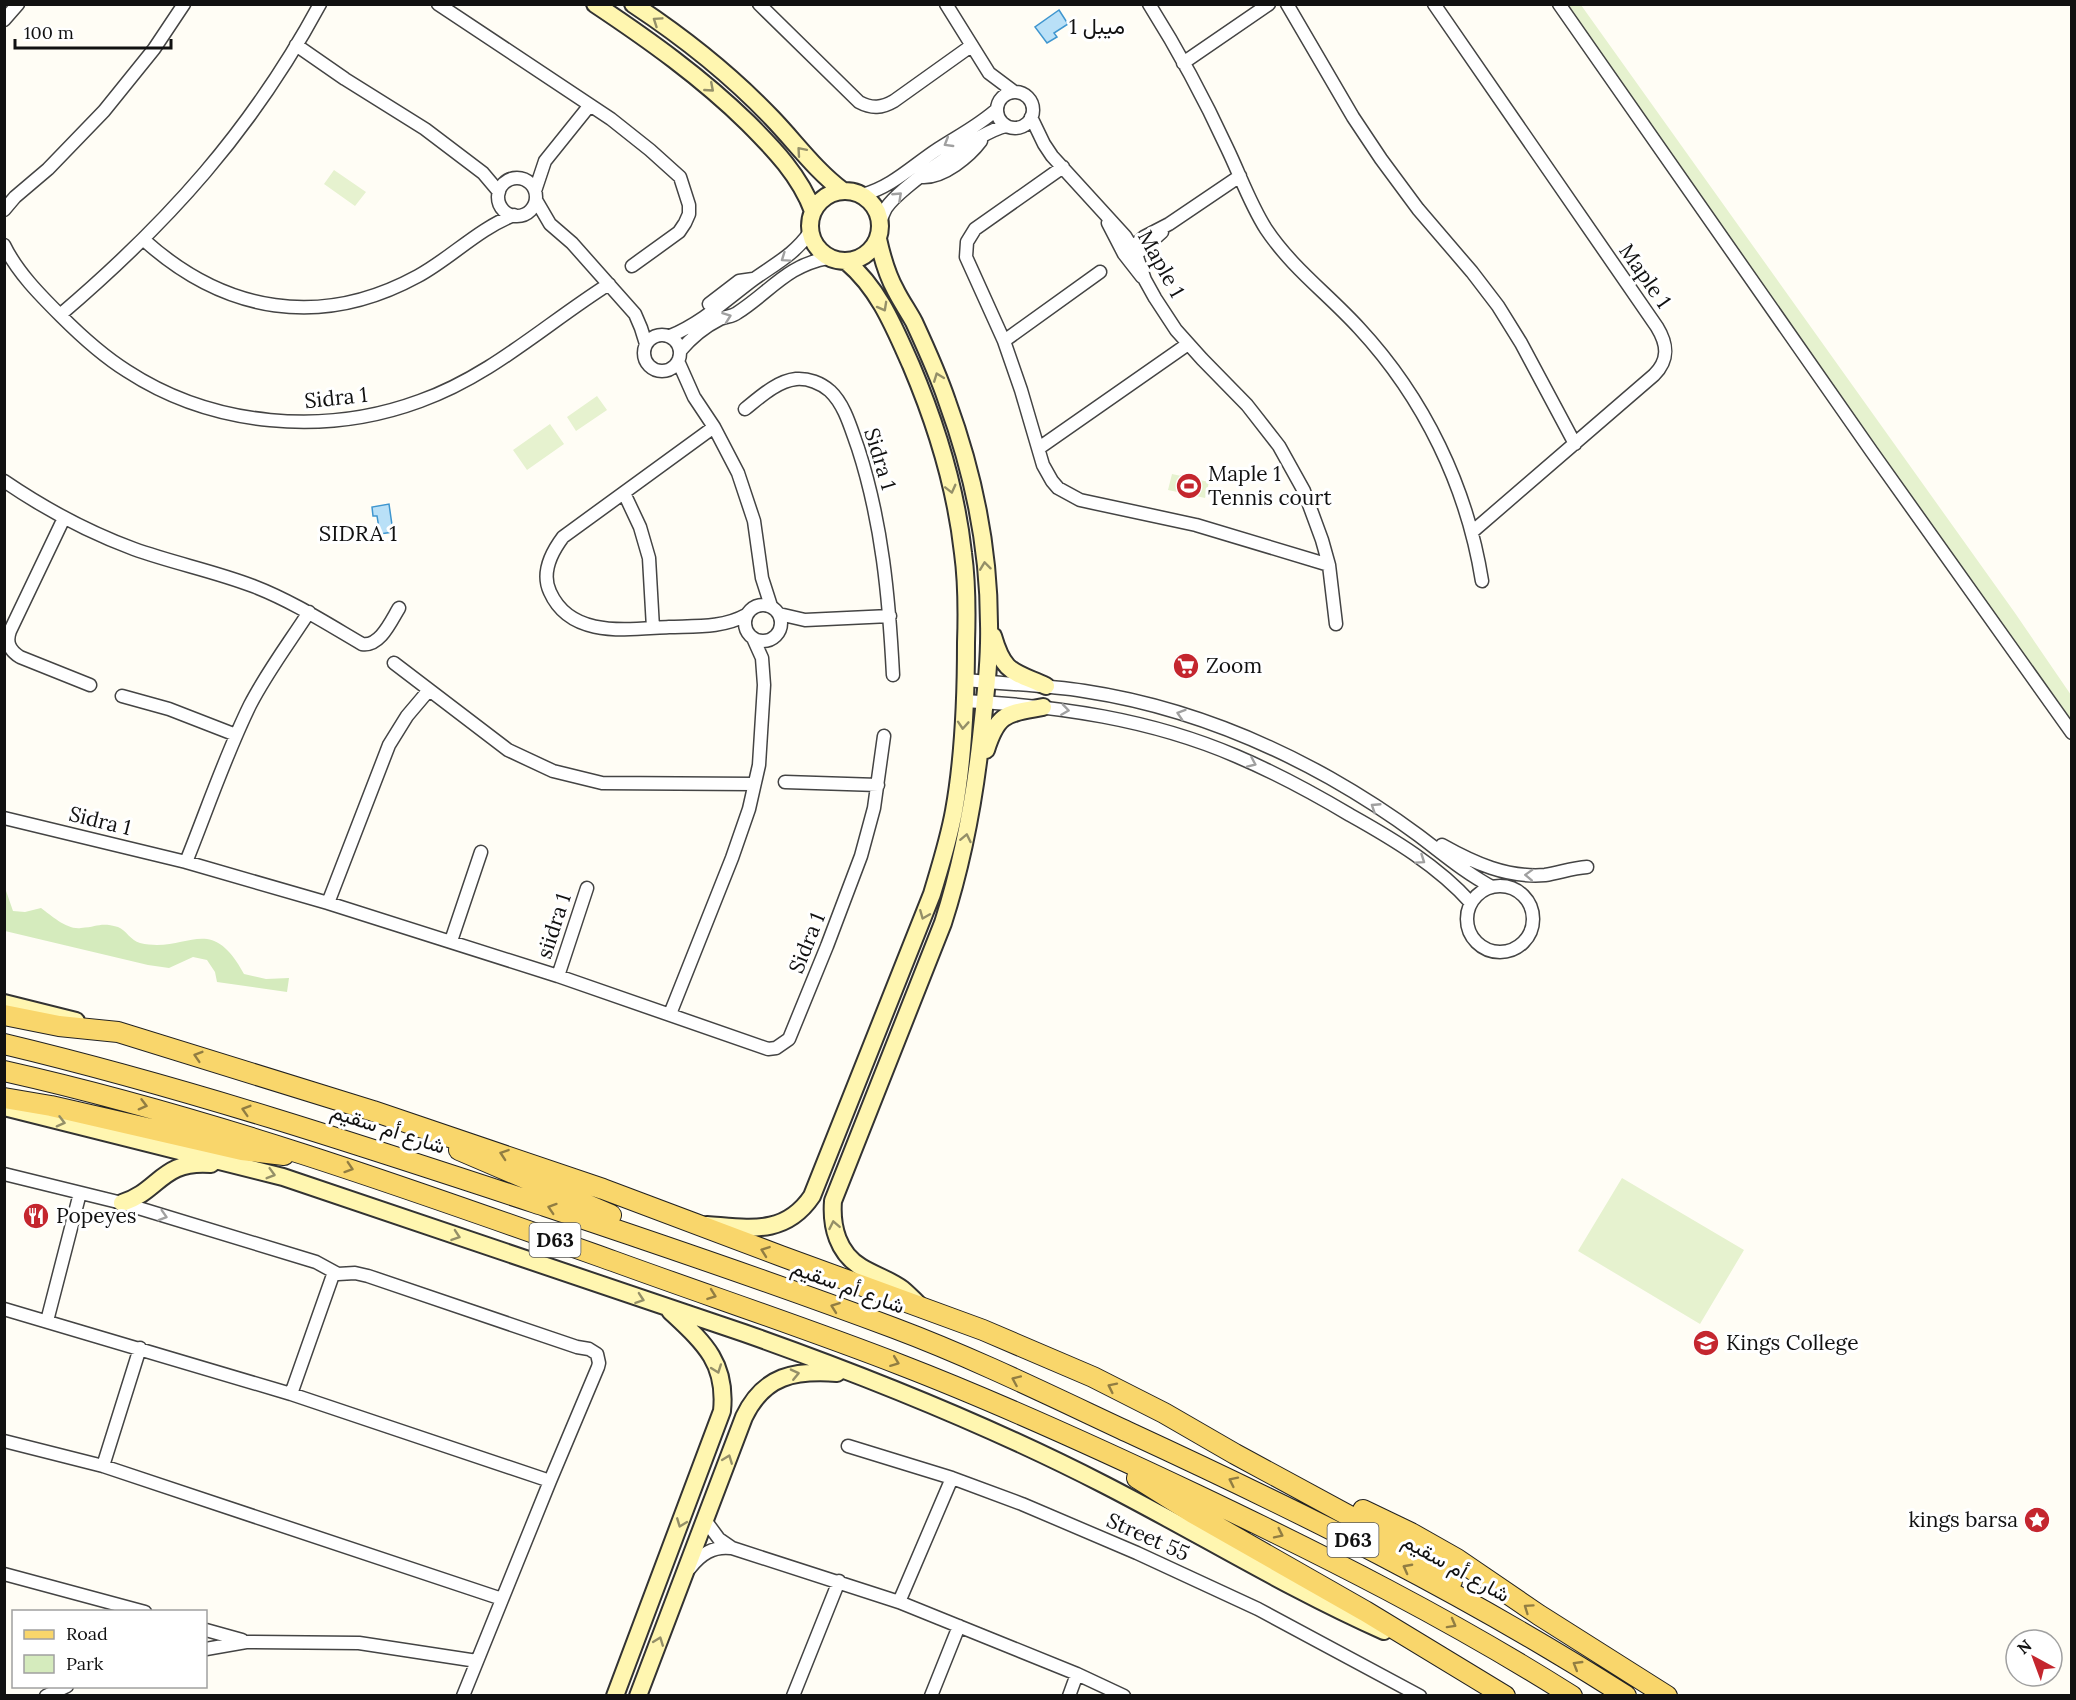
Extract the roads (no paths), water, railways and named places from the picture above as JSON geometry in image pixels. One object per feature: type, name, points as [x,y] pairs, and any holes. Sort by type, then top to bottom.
[{"type":"main road","points":[[4,1015],[59,1026],[118,1032],[282,1082],[544,1168],[919,1305],[1038,1353],[1164,1413],[1395,1542],[1439,1571],[1487,1612]]},
{"type":"main road","name":"شارع أم سقيم","points":[[4,1044],[136,1078],[347,1141],[575,1216],[896,1329],[1015,1379],[1290,1508],[1404,1566],[1487,1612],[1626,1695]]},
{"type":"main road","name":"D63","points":[[4,1071],[150,1107],[312,1155],[849,1345],[963,1390],[1238,1514],[1407,1600],[1572,1695]]},
{"type":"main road","points":[[4,1098],[51,1106],[242,1150],[277,1155],[312,1155]]},
{"type":"main road","points":[[405,1121],[476,1159],[581,1204],[710,1253],[773,1285]]},
{"type":"main road","name":"شارع أم سقيم","points":[[1164,1413],[1434,1545],[1539,1615],[1667,1695]]},
{"type":"main road","name":"D63","points":[[1093,1447],[1193,1513],[1505,1695]]},
{"type":"street","points":[[4,20],[18,4]]},
{"type":"street","points":[[4,210],[104,111],[142,65],[184,4]]},
{"type":"street","points":[[60,315],[144,240],[212,166],[266,93],[320,4]]},
{"type":"street","points":[[438,4],[631,134],[680,177],[687,195],[689,214],[679,232],[632,266]]},
{"type":"street","points":[[595,4],[678,62],[732,108],[789,168],[807,196],[813,211],[810,232],[816,247],[828,258]]},
{"type":"street","points":[[633,4],[659,21],[718,67],[773,119],[816,168],[843,191],[862,195],[871,202],[880,221]]},
{"type":"street","points":[[946,4],[989,72],[1013,91],[1027,96],[1032,102],[1031,117],[1023,126],[986,133],[974,150],[947,170],[935,176],[923,177],[903,192],[886,208],[880,221],[878,239],[894,288],[932,360],[961,446],[973,489],[981,534],[989,624],[1002,661],[1011,670],[1047,686]]},
{"type":"street","points":[[1149,4],[1213,119],[1256,212],[1276,244],[1302,274],[1359,328],[1413,398],[1446,459],[1473,532],[1482,581]]},
{"type":"street","points":[[1183,63],[1269,4]]},
{"type":"street","points":[[1287,4],[1371,145],[1405,193],[1472,272],[1504,315],[1575,444]]},
{"type":"street","name":"Maple 1","points":[[1434,4],[1666,343],[1666,352],[1660,369],[1473,532]]},
{"type":"street","points":[[1559,4],[2072,733]]},
{"type":"street","points":[[762,5],[859,102],[873,108],[894,101],[971,46]]},
{"type":"street","points":[[296,45],[425,129],[476,168],[489,179],[505,211],[550,224]]},
{"type":"street","points":[[989,72],[998,116],[1012,127],[1044,144]]},
{"type":"street","points":[[862,195],[895,182],[934,152],[976,126],[997,106],[1001,97],[1013,91]]},
{"type":"street","points":[[479,234],[488,225],[500,198],[502,187],[545,161],[590,105]]},
{"type":"street","name":"Maple 1","points":[[1031,117],[1044,144],[1125,236],[1130,254],[1165,314],[1188,344],[1247,405],[1279,446],[1307,499],[1329,565],[1336,624]]},
{"type":"street","points":[[144,240],[187,274],[227,293],[260,303],[286,306],[314,307],[342,304],[396,288],[420,275],[494,224],[531,210],[545,161]]},
{"type":"street","points":[[1063,167],[981,224],[970,235],[965,250],[968,265],[1004,342],[1022,390],[1043,465],[1052,481],[1072,497],[1196,525],[1329,565]]},
{"type":"street","points":[[476,168],[529,182],[550,224],[572,243],[634,314],[679,345],[679,356],[694,397]]},
{"type":"street","points":[[1130,254],[1144,237],[1169,224],[1240,176]]},
{"type":"street","points":[[813,211],[825,197],[843,191]]},
{"type":"street","points":[[764,665],[781,619],[762,578],[754,521],[738,473],[714,427],[694,397],[674,376],[649,365],[644,351],[646,344],[655,336],[688,329],[706,315],[710,302],[739,280],[754,279],[790,255],[810,232]]},
{"type":"street","points":[[663,371],[674,366],[693,336],[717,321],[736,314],[789,272],[808,263],[828,258],[847,262],[855,260],[869,252],[878,239]]},
{"type":"street","name":"Sidra 1","points":[[4,245],[17,266],[60,315],[96,349],[128,372],[180,398],[235,415],[264,420],[324,421],[356,418],[421,401],[481,373],[609,284]]},
{"type":"street","points":[[847,262],[868,282],[886,310],[928,409],[956,508],[964,553],[965,584],[977,681],[984,702],[976,782],[963,854],[943,923],[833,1201],[834,1226],[843,1249],[860,1266],[902,1289],[919,1305]]},
{"type":"street","points":[[1004,342],[1100,272]]},
{"type":"street","points":[[634,314],[646,344]]},
{"type":"street","points":[[1039,448],[1188,344]]},
{"type":"street","name":"Sidra 1","points":[[745,408],[774,387],[796,379],[820,384],[830,391],[841,405],[863,464],[877,516],[887,583],[893,675]]},
{"type":"street","points":[[714,427],[563,537],[548,562],[546,576],[548,587],[556,604],[576,621],[607,629],[720,625],[764,641],[805,620]]},
{"type":"street","points":[[4,481],[63,518],[134,549],[256,587],[309,612],[362,644],[368,645],[377,640],[399,608]]},
{"type":"street","points":[[624,493],[640,527],[649,558],[653,627]]},
{"type":"street","points":[[63,518],[10,631],[8,643],[14,653],[20,657],[90,685]]},
{"type":"street","points":[[670,1014],[749,809],[760,746],[764,665],[760,651],[745,627],[762,578]]},
{"type":"street","points":[[720,625],[765,604],[775,610],[805,620],[890,616]]},
{"type":"street","points":[[186,862],[236,735],[262,683],[309,612]]},
{"type":"street","points":[[692,1223],[748,1228],[767,1227],[791,1218],[812,1196],[932,894],[945,853],[960,768],[965,701],[977,681],[989,624]]},
{"type":"street","points":[[394,663],[508,750],[530,762],[561,774],[602,783],[754,784]]},
{"type":"street","points":[[977,681],[1085,691],[1136,701],[1212,724],[1332,779],[1416,834],[1468,874],[1492,887]]},
{"type":"street","points":[[328,903],[389,745],[407,716],[429,690]]},
{"type":"street","points":[[122,696],[169,709],[236,735]]},
{"type":"street","points":[[965,701],[1043,707],[1092,714],[1160,729],[1226,752],[1272,772],[1373,828],[1434,869],[1471,903]]},
{"type":"street","points":[[976,782],[996,725],[1008,715],[1043,707]]},
{"type":"street","name":"Sidra 1","points":[[4,818],[186,862],[328,903],[558,976],[759,1047],[776,1048],[789,1039],[853,879],[868,832],[878,785],[884,736]]},
{"type":"street","points":[[785,782],[878,785]]},
{"type":"street","points":[[1416,834],[1433,840],[1476,864],[1511,873],[1530,876],[1587,867]]},
{"type":"street","points":[[451,941],[481,852]]},
{"type":"street","points":[[1503,886],[1514,889],[1528,902],[1532,910],[1533,925],[1526,940],[1514,950],[1499,952],[1480,947],[1469,932],[1467,912],[1471,903],[1476,896],[1492,887],[1503,886]]},
{"type":"street","name":"siidra 1","points":[[558,976],[587,888]]},
{"type":"street","points":[[4,1003],[118,1032]]},
{"type":"street","points":[[4,1107],[242,1166],[323,1190],[782,1346],[960,1418],[1104,1484],[1224,1551],[1330,1605],[1436,1653]]},
{"type":"street","points":[[122,1203],[141,1195],[159,1178],[177,1168],[200,1164],[242,1166]]},
{"type":"street","points":[[4,1174],[122,1203],[316,1262],[336,1273],[368,1276],[593,1351],[599,1358],[598,1367],[463,1695]]},
{"type":"street","points":[[47,1321],[80,1193]]},
{"type":"street","points":[[291,1394],[336,1273]]},
{"type":"street","points":[[615,1695],[716,1429],[723,1402],[722,1383],[717,1365],[701,1340],[668,1308]]},
{"type":"street","points":[[4,1309],[291,1394],[550,1480]]},
{"type":"street","points":[[103,1466],[140,1348]]},
{"type":"street","points":[[638,1695],[748,1409],[759,1394],[781,1378],[807,1372],[857,1375]]},
{"type":"street","points":[[4,1441],[103,1466],[502,1599]]},
{"type":"street","name":"Street 55","points":[[848,1446],[952,1478],[1022,1504],[1198,1580],[1318,1639],[1420,1695]]},
{"type":"street","points":[[899,1602],[952,1478]]},
{"type":"street","points":[[705,1520],[719,1539],[732,1548]]},
{"type":"street","points":[[681,1580],[703,1555],[720,1548],[732,1548],[899,1602],[1124,1695]]},
{"type":"street","points":[[4,1574],[141,1610]]},
{"type":"street","points":[[793,1695],[839,1581]]},
{"type":"street","points":[[106,1600],[122,1610]]},
{"type":"street","points":[[931,1695],[959,1626]]},
{"type":"street","points":[[207,1630],[246,1642]]},
{"type":"street","points":[[207,1649],[246,1642],[359,1643],[477,1661]]},
{"type":"street","points":[[1069,1695],[1077,1674]]},
{"type":"street","points":[[46,1695],[62,1688]]},
{"type":"water","points":[[1059,10],[1068,24],[1054,33],[1057,37],[1047,43],[1035,27]]},
{"type":"water","points":[[389,504],[393,532],[380,534],[377,516],[373,516],[372,507]]},
{"type":"place","name":"Maple 1 Tennis court","points":[[1189,486]]},
{"type":"place","name":"Zoom","points":[[1186,666]]},
{"type":"place","name":"Popeyes","points":[[36,1216]]},
{"type":"place","name":"Kings College","points":[[1706,1343]]},
{"type":"place","name":"kings barsa","points":[[2037,1520]]},
{"type":"district","name":"ميبل 1","points":[[1097,26]]},
{"type":"district","name":"SIDRA 1","points":[[358,533]]}]
